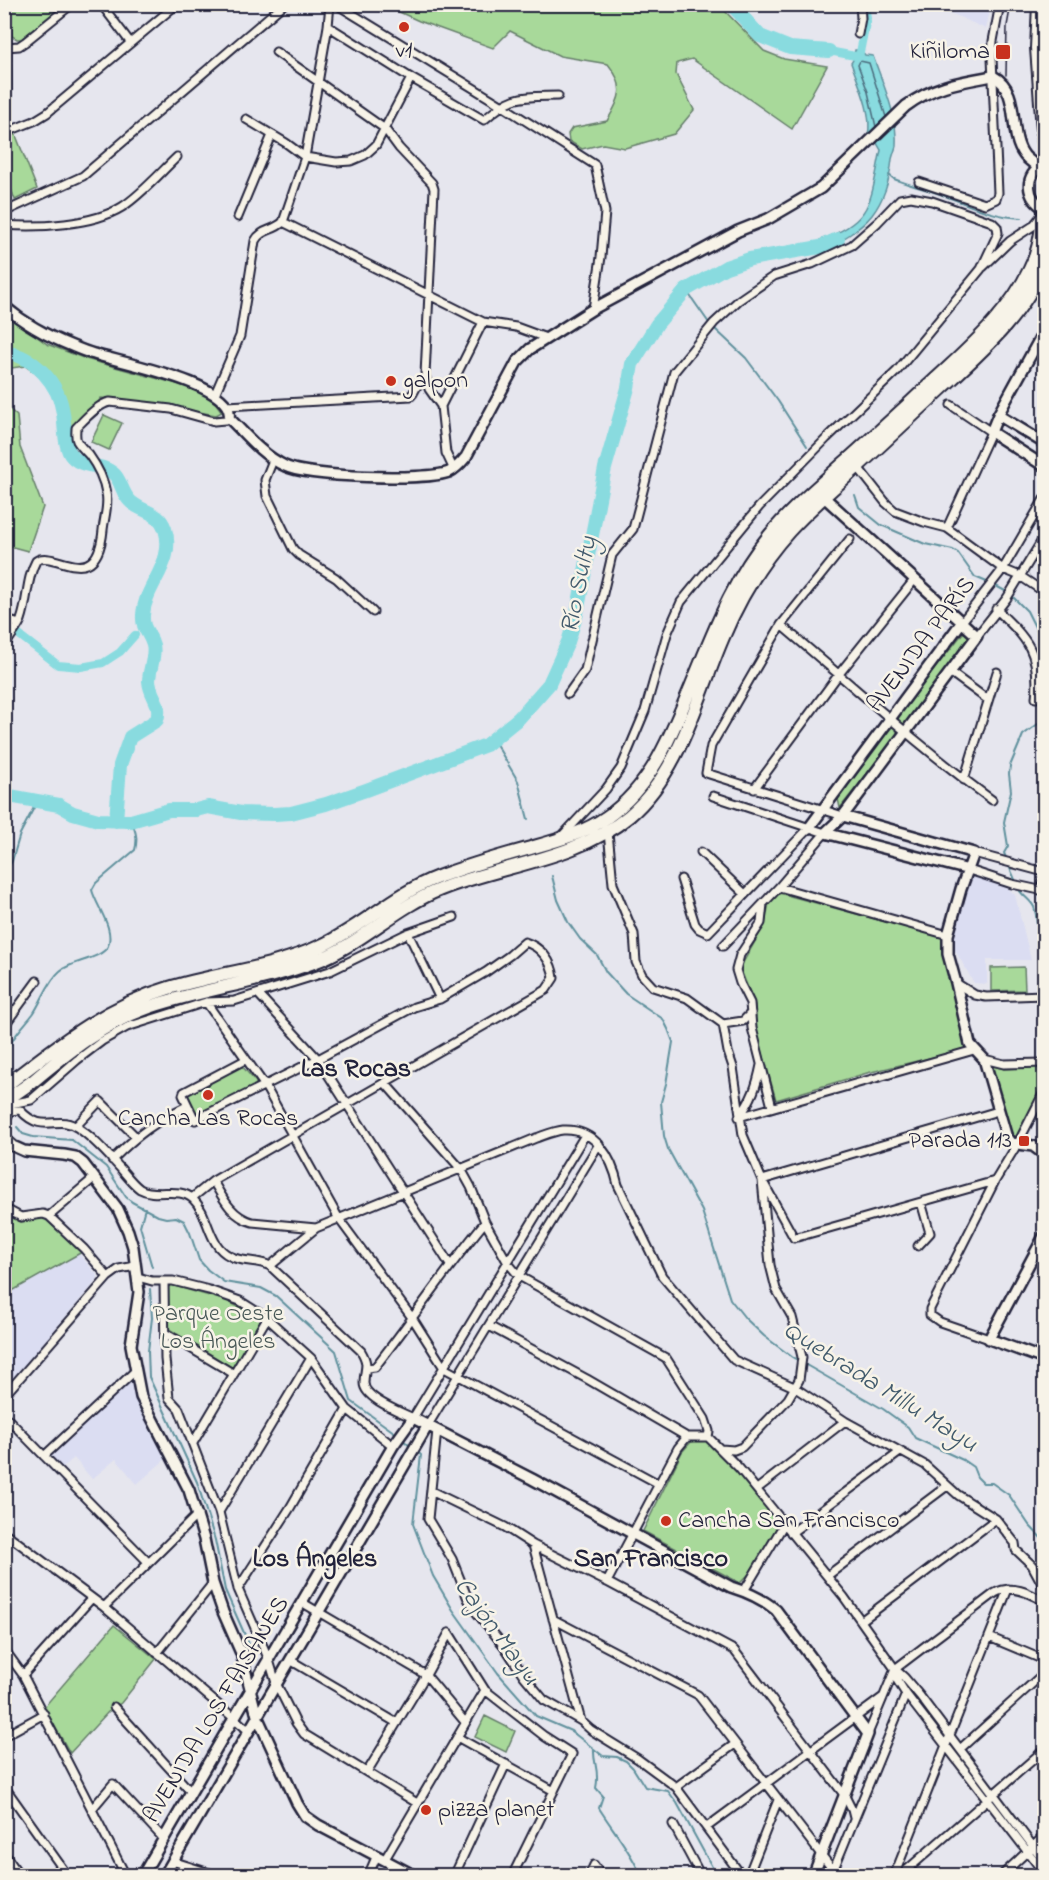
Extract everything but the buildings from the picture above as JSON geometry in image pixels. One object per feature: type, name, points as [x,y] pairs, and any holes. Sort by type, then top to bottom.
[{"type":"highway","points":[[1039,4],[1037,48],[1044,144]]},
{"type":"highway","points":[[6,1102],[73,1034],[111,1010],[171,987],[272,962],[319,947],[417,886],[450,873],[588,829],[625,803],[658,761],[672,733],[711,637],[738,580],[750,561],[772,532],[805,499],[972,345],[1000,316],[1030,270],[1039,244],[1044,211]]},
{"type":"highway","points":[[6,1102],[83,1041],[113,1023],[142,1010],[310,964],[349,944],[404,908],[441,889],[572,849],[608,832],[633,813],[652,792],[678,750],[722,639],[739,603],[760,568],[782,540],[824,497],[1007,325],[1027,297],[1044,263]]},
{"type":"street","points":[[6,4],[6,132],[47,113],[177,4]]},
{"type":"street","points":[[6,47],[19,46],[72,4]]},
{"type":"street","points":[[101,4],[130,42]]},
{"type":"street","points":[[4,212],[83,176],[284,4]]},
{"type":"street","points":[[215,394],[240,336],[255,241],[261,233],[283,222],[305,157],[330,4]]},
{"type":"street","points":[[336,4],[595,165],[605,212],[593,309]]},
{"type":"street","points":[[858,34],[861,18],[860,4]]},
{"type":"street","points":[[920,182],[985,204],[992,203],[996,199],[998,193],[993,41],[1000,4]]},
{"type":"street","points":[[328,26],[484,120],[501,105],[516,98],[558,96]]},
{"type":"street","points":[[276,52],[385,129],[399,148],[432,183],[434,189],[425,375],[441,406],[446,453],[454,470]]},
{"type":"street","points":[[4,306],[46,335],[93,354],[181,379],[215,394],[227,406],[229,418],[273,460],[298,471],[371,476],[442,474],[454,470],[466,457],[518,362],[530,349],[593,309],[738,231],[795,205],[822,188],[906,106],[921,95],[942,85],[993,76]]},
{"type":"street","points":[[993,76],[1006,88],[1019,144],[1024,155],[1035,165],[1044,165]]},
{"type":"street","points":[[246,119],[305,157],[336,162],[351,161],[365,155],[376,145],[411,78]]},
{"type":"street","points":[[238,217],[272,135]]},
{"type":"street","points":[[4,225],[62,224],[111,212],[124,206],[177,158]]},
{"type":"street","points":[[559,839],[606,789],[621,768],[645,711],[667,634],[681,602],[759,507],[897,371],[981,269],[1010,241],[1033,226],[1044,211],[1033,200],[1029,186],[1034,172],[1044,165]]},
{"type":"street","points":[[568,694],[585,670],[612,555],[633,529],[674,372],[714,323],[740,300],[774,276],[812,264],[852,245],[877,224],[900,199],[911,197],[932,201],[992,222],[998,233],[981,269]]},
{"type":"street","points":[[283,222],[483,322],[516,327],[546,338]]},
{"type":"street","points":[[441,406],[483,322]]},
{"type":"street","points":[[947,528],[998,414],[1041,347],[1044,331]]},
{"type":"street","points":[[227,406],[411,396],[417,385],[427,382]]},
{"type":"street","points":[[4,649],[20,624],[29,577],[36,561],[44,558],[78,565],[91,560],[100,551],[107,495],[101,476],[76,440],[76,428],[80,423],[104,403],[117,401],[179,411],[214,420],[229,418]]},
{"type":"street","points":[[951,405],[1044,466]]},
{"type":"street","points":[[998,414],[1044,443]]},
{"type":"street","points":[[273,460],[265,480],[267,496],[293,549],[298,555],[336,578],[373,612]]},
{"type":"street","points":[[857,466],[895,511],[947,528],[1003,569],[1020,576],[1044,592]]},
{"type":"street","points":[[723,946],[843,816],[977,636],[824,497]]},
{"type":"street","name":"AVENIDA PARÍS","points":[[809,828],[1003,569],[1044,499]]},
{"type":"street","name":"AVENIDA PARÍS","points":[[977,636],[1012,590],[1044,537]]},
{"type":"street","points":[[850,539],[781,626],[711,746],[706,773],[843,816],[1012,865],[1044,872]]},
{"type":"street","points":[[754,789],[838,674],[915,579]]},
{"type":"street","points":[[996,609],[1030,645],[1036,680],[1036,698]]},
{"type":"street","points":[[4,619],[20,624]]},
{"type":"street","points":[[781,626],[890,720],[992,800]]},
{"type":"street","points":[[951,672],[988,700]]},
{"type":"street","points":[[964,780],[997,672]]},
{"type":"street","points":[[713,796],[825,833],[969,870],[1022,887],[1043,891],[1044,878]]},
{"type":"street","points":[[681,879],[695,924],[699,929],[708,933],[809,828]]},
{"type":"street","points":[[608,832],[613,884],[634,934],[636,962],[642,975],[653,987],[687,998],[723,1024],[728,1052],[734,1067],[743,1135],[762,1180],[794,1238],[995,1181]]},
{"type":"street","points":[[700,852],[745,894]]},
{"type":"street","points":[[974,853],[948,935],[948,954],[970,1044],[984,1059],[1004,1064],[1044,1063]]},
{"type":"street","points":[[779,887],[948,935]]},
{"type":"street","points":[[763,903],[761,923],[740,955],[736,970],[750,1003],[752,1028],[772,1107]]},
{"type":"street","points":[[6,1102],[31,1100],[94,1048],[127,1027],[206,1002],[234,1002],[330,970],[408,933],[454,916]]},
{"type":"street","points":[[408,933],[440,999]]},
{"type":"street","points":[[192,1198],[213,1181],[546,990],[554,978],[553,967],[535,945],[525,942],[486,972],[440,999],[414,1007],[318,1059],[195,1120],[187,1106],[184,1092],[245,1060]]},
{"type":"street","points":[[4,1026],[38,981]]},
{"type":"street","points":[[956,983],[975,994],[986,997],[1044,995]]},
{"type":"street","points":[[259,994],[318,1059],[450,1265]]},
{"type":"street","points":[[206,1002],[265,1086],[339,1219],[413,1319],[444,1368],[659,1484]]},
{"type":"street","points":[[723,1024],[743,1021],[751,1013]]},
{"type":"street","points":[[739,1117],[974,1050]]},
{"type":"street","points":[[984,1059],[1007,1138],[1011,1143],[1033,1146],[1044,1155]]},
{"type":"street","points":[[739,1117],[754,1095],[762,1062]]},
{"type":"street","points":[[385,1083],[461,1169],[471,1186],[485,1222],[508,1263],[519,1276],[666,1358],[705,1419],[709,1431],[708,1437]]},
{"type":"street","points":[[1044,1092],[1018,1143],[995,1181],[930,1309],[930,1315],[940,1322],[1044,1359]]},
{"type":"street","points":[[76,1126],[100,1101],[135,1136]]},
{"type":"street","points":[[6,1102],[36,1123],[76,1126],[137,1187],[144,1191],[183,1193],[192,1198],[198,1205],[213,1240],[222,1250],[240,1260],[256,1261],[270,1266],[361,1351],[367,1368],[364,1384],[366,1391],[372,1397],[731,1587],[744,1591],[776,1610],[868,1734]]},
{"type":"street","points":[[112,1160],[135,1136],[166,1116],[187,1106]]},
{"type":"street","points":[[762,1180],[998,1111]]},
{"type":"street","points":[[270,1266],[316,1228],[536,1138],[563,1130],[585,1135],[599,1144],[607,1155],[615,1170],[618,1185],[662,1276],[734,1360],[794,1387],[845,1421],[925,1465],[947,1486],[996,1519],[1015,1543],[1016,1550],[1032,1565],[1044,1587]]},
{"type":"street","points":[[413,1418],[585,1135]]},
{"type":"street","points":[[4,1138],[13,1146],[24,1151],[75,1157],[83,1163],[94,1178],[128,1231],[138,1277],[139,1292],[131,1345],[141,1397],[189,1490],[198,1514],[213,1583],[241,1653],[257,1716],[305,1816],[415,1875]]},
{"type":"street","points":[[428,1425],[599,1144]]},
{"type":"street","points":[[49,1216],[94,1178]]},
{"type":"street","points":[[721,1449],[734,1450],[742,1447],[788,1399],[799,1380],[802,1357],[789,1309],[776,1289],[770,1265],[762,1180]]},
{"type":"street","points":[[213,1181],[234,1213],[243,1220],[316,1228]]},
{"type":"street","points":[[918,1246],[930,1233],[921,1202]]},
{"type":"street","points":[[4,1208],[21,1217],[43,1214],[49,1216],[84,1249],[108,1277]]},
{"type":"street","points":[[367,1368],[375,1366],[413,1319],[450,1265],[485,1222]]},
{"type":"street","points":[[989,1339],[1044,1236]]},
{"type":"street","points":[[4,1396],[108,1277],[119,1269],[136,1266]]},
{"type":"street","points":[[138,1277],[173,1281],[230,1298],[267,1318],[311,1358],[346,1409],[412,1451]]},
{"type":"street","points":[[164,1281],[169,1398],[179,1410],[219,1512],[238,1589],[276,1683],[296,1724],[304,1734],[417,1803]]},
{"type":"street","points":[[193,1443],[267,1318]]},
{"type":"street","points":[[489,1326],[687,1437],[708,1437],[721,1449],[757,1489],[827,1576],[895,1670],[904,1677],[960,1749],[1031,1849],[1044,1873]]},
{"type":"street","points":[[165,1333],[234,1374]]},
{"type":"street","points":[[219,1512],[311,1358]]},
{"type":"street","points":[[44,1456],[135,1371]]},
{"type":"street","points":[[238,1589],[290,1508],[346,1409]]},
{"type":"street","points":[[4,1415],[148,1562]]},
{"type":"street","name":"AVENIDA LOS FAISANES","points":[[142,1875],[413,1418]]},
{"type":"street","points":[[757,1489],[845,1421]]},
{"type":"street","name":"AVENIDA LOS FAISANES","points":[[164,1875],[428,1425]]},
{"type":"street","points":[[437,1430],[428,1520],[452,1559],[468,1599],[476,1612],[544,1700],[581,1721],[676,1787],[742,1875]]},
{"type":"street","points":[[607,1582],[678,1448],[687,1437]]},
{"type":"street","points":[[791,1533],[900,1452]]},
{"type":"street","points":[[827,1576],[947,1486]]},
{"type":"street","points":[[431,1491],[505,1527],[533,1545],[734,1650],[845,1796],[854,1818]]},
{"type":"street","points":[[104,1607],[198,1514]]},
{"type":"street","points":[[861,1621],[996,1519]]},
{"type":"street","points":[[744,1591],[784,1524]]},
{"type":"street","points":[[4,1532],[104,1607],[249,1731]]},
{"type":"street","points":[[533,1545],[581,1721]]},
{"type":"street","points":[[157,1653],[213,1583]]},
{"type":"street","points":[[813,1875],[895,1670],[995,1593],[1008,1588],[1023,1591],[1044,1601]]},
{"type":"street","points":[[894,1875],[1008,1588]]},
{"type":"street","points":[[23,1676],[92,1598]]},
{"type":"street","points":[[303,1603],[426,1675],[465,1722]]},
{"type":"street","points":[[553,1619],[698,1695],[822,1856],[832,1873]]},
{"type":"street","points":[[367,1772],[449,1633],[485,1690],[544,1736],[572,1754],[512,1875]]},
{"type":"street","points":[[989,1636],[1044,1660]]},
{"type":"street","points":[[4,1649],[23,1676],[44,1714],[126,1875]]},
{"type":"street","points":[[290,1660],[397,1722]]},
{"type":"street","points":[[895,1670],[897,1680],[906,1694],[987,1799],[1044,1861]]},
{"type":"street","points":[[960,1749],[1044,1672]]},
{"type":"street","points":[[368,1875],[417,1803],[485,1690]]},
{"type":"street","points":[[832,1873],[906,1694]]},
{"type":"street","points":[[707,1827],[883,1696]]},
{"type":"street","points":[[114,1707],[191,1792]]},
{"type":"street","points":[[4,1736],[44,1714]]},
{"type":"street","points":[[457,1737],[554,1791]]},
{"type":"street","points":[[676,1787],[735,1744]]},
{"type":"street","points":[[900,1875],[1044,1750]]},
{"type":"street","points":[[454,1875],[506,1764]]},
{"type":"street","points":[[92,1809],[113,1784],[163,1838]]},
{"type":"street","points":[[4,1786],[68,1875]]},
{"type":"street","points":[[748,1875],[778,1800]]},
{"type":"street","points":[[673,1824],[701,1875]]},
{"type":"street","points":[[1001,1875],[1044,1836]]},
{"type":"street","points":[[6,1858],[20,1875]]},
{"type":"street","points":[[172,1862],[219,1875]]},
{"type":"street","points":[[589,1875],[594,1865],[601,1875]]},
{"type":"shaded area","points":[[991,4],[986,29],[933,5]]},
{"type":"shaded area","points":[[974,877],[1005,885],[1015,895],[1031,960],[987,960],[987,984],[974,983],[952,945],[963,891],[969,880]]},
{"type":"shaded area","points":[[79,1254],[98,1276],[97,1280],[5,1388],[5,1295]]},
{"type":"shaded area","points":[[133,1379],[139,1406],[168,1457],[137,1484],[116,1459],[92,1479],[74,1458],[62,1468],[50,1456]]},
{"type":"green space","points":[[10,4],[64,5],[21,39],[17,39],[12,36]]},
{"type":"green space","points":[[384,5],[719,5],[764,51],[784,59],[827,66],[792,129],[692,59],[677,63],[676,74],[694,110],[674,134],[625,148],[603,144],[582,149],[569,141],[568,134],[572,128],[607,121],[618,99],[620,92],[617,79],[608,64],[560,56],[510,31],[493,48],[419,21]]},
{"type":"green space","points":[[15,133],[37,189],[15,200],[5,172],[5,138]]},
{"type":"green space","points":[[4,312],[47,344],[86,359],[200,391],[212,398],[222,412],[216,415],[135,401],[101,398],[68,443],[64,417],[53,390],[25,366],[5,369]]},
{"type":"green space","points":[[5,405],[17,416],[20,447],[43,507],[28,551],[5,545]]},
{"type":"green space","points":[[104,415],[122,423],[109,450],[91,442]]},
{"type":"green space","points":[[963,633],[967,633],[970,640],[906,724],[901,725],[897,721],[898,715]]},
{"type":"green space","points":[[893,727],[897,729],[897,736],[840,808],[838,799],[888,729]]},
{"type":"green space","points":[[779,893],[945,938],[944,956],[956,997],[967,1049],[867,1073],[776,1100],[756,1029],[755,1005],[740,968],[765,924],[769,903]]},
{"type":"green space","points":[[1024,967],[1025,990],[991,991],[991,968]]},
{"type":"green space","points":[[241,1065],[256,1082],[256,1086],[197,1114],[187,1094]]},
{"type":"green space","points":[[989,1065],[1004,1069],[1044,1066],[1044,1085],[1017,1136],[1014,1136],[1008,1127]]},
{"type":"green space","points":[[4,1213],[21,1222],[44,1218],[82,1252],[5,1295]]},
{"type":"green space","name":"Parque Oeste Los Ángeles","points":[[171,1285],[227,1301],[261,1319],[233,1368],[169,1329],[168,1287]]},
{"type":"green space","points":[[703,1439],[708,1441],[735,1469],[780,1524],[751,1572],[740,1583],[643,1531],[682,1452],[691,1442]]},
{"type":"green space","points":[[114,1625],[156,1659],[121,1703],[108,1712],[70,1753],[44,1707]]},
{"type":"green space","points":[[485,1716],[515,1731],[506,1752],[475,1737]]},
{"type":"water","points":[[855,50],[861,50],[865,55],[873,56],[895,123],[896,146],[886,188],[872,215],[856,230],[823,250],[820,240],[851,225],[867,207],[881,150],[874,138],[868,135],[867,108],[851,63]]},
{"type":"waterway","points":[[731,4],[760,36],[790,48],[829,51]]},
{"type":"waterway","points":[[859,57],[867,18],[865,4]]},
{"type":"waterway","points":[[829,51],[855,56]]},
{"type":"waterway","points":[[889,175],[894,179],[980,209],[1022,218]]},
{"type":"waterway","name":"Río Sulty","points":[[4,795],[59,805],[73,813],[98,820],[131,821],[169,810],[196,810],[208,807],[241,813],[291,813],[326,804],[486,745],[519,718],[549,684],[568,642],[577,613],[605,468],[628,388],[632,364],[657,324],[686,290],[726,267],[750,259],[820,247],[838,239]]},
{"type":"waterway","points":[[686,290],[709,323]]},
{"type":"waterway","points":[[715,329],[746,358],[778,401],[807,446]]},
{"type":"waterway","points":[[4,352],[26,359],[44,373],[51,382],[61,402],[70,454],[80,462],[110,471],[117,478],[128,499],[159,519],[165,529],[166,552],[149,593],[143,615],[145,628],[154,649],[149,681],[157,704],[157,720],[130,737],[120,765],[116,821]]},
{"type":"waterway","points":[[855,495],[859,507],[881,525],[925,544],[953,550],[958,553],[975,577],[989,583]]},
{"type":"waterway","points":[[994,585],[1007,592]]},
{"type":"waterway","points":[[1012,596],[1027,611],[1044,645]]},
{"type":"waterway","points":[[14,631],[58,665],[81,667],[103,663],[120,652],[135,635]]},
{"type":"waterway","points":[[1007,860],[1004,853],[1008,846],[1004,822],[1011,791],[1010,766],[1023,735],[1042,721],[1044,698]]},
{"type":"waterway","name":"Quebrada Millu Mayu","points":[[493,739],[518,781],[528,819]]},
{"type":"waterway","points":[[4,876],[12,861],[20,834],[38,800]]},
{"type":"waterway","points":[[10,1070],[11,1043],[33,1014],[56,975],[65,968],[100,954],[108,946],[109,932],[92,890],[96,883],[135,850],[136,835],[131,821]]},
{"type":"waterway","points":[[1009,866],[1016,882]]},
{"type":"waterway","name":"Quebrada Millu Mayu","points":[[552,876],[558,900],[568,922],[580,939],[597,955],[606,972],[626,994],[663,1019],[668,1029],[673,1042],[661,1102],[664,1136],[668,1149],[702,1211],[730,1299],[745,1318],[764,1336],[792,1357],[883,1409],[908,1427],[915,1438],[973,1467],[977,1477],[983,1483],[992,1483],[1009,1495],[1029,1525],[1044,1541]]},
{"type":"waterway","points":[[1018,888],[1034,907],[1039,935],[1044,945]]},
{"type":"waterway","points":[[17,1127],[23,1134],[33,1137],[72,1140],[106,1167],[126,1197],[132,1202],[158,1216],[176,1217],[184,1221],[199,1260],[208,1270],[224,1282],[261,1288],[276,1296],[336,1351],[351,1401],[398,1435]]},
{"type":"waterway","points":[[145,1208],[140,1226],[152,1267]]},
{"type":"waterway","points":[[150,1289],[152,1318],[148,1351],[149,1377],[197,1482],[215,1540],[225,1590],[256,1660]]},
{"type":"waterway","name":"Cajón Mayu","points":[[402,1439],[411,1447]]},
{"type":"waterway","name":"Cajón Mayu","points":[[416,1451],[421,1455],[413,1524],[433,1576],[453,1610],[498,1673],[536,1716],[571,1731],[603,1756],[617,1757],[626,1761],[645,1787],[668,1791],[677,1803],[717,1876]]},
{"type":"waterway","points":[[594,1749],[596,1788],[603,1796],[599,1808],[628,1850],[641,1876]]},
{"type":"tram line","points":[[1006,75],[1007,26],[1011,4]]},
{"type":"place","name":"v1","points":[[404,27]]},
{"type":"place","name":"Kiñiloma","points":[[1003,52]]},
{"type":"place","name":"galpon","points":[[391,381]]},
{"type":"place","name":"Cancha Las Rocas","points":[[208,1095]]},
{"type":"place","name":"Parada 113","points":[[1024,1141]]},
{"type":"place","name":"Cancha San Francisco","points":[[666,1521]]},
{"type":"place","name":"pizza planet","points":[[426,1810]]},
{"type":"district","name":"Las Rocas","points":[[356,1070]]},
{"type":"district","name":"Los Ángeles","points":[[315,1560]]},
{"type":"district","name":"San Francisco","points":[[651,1560]]}]
